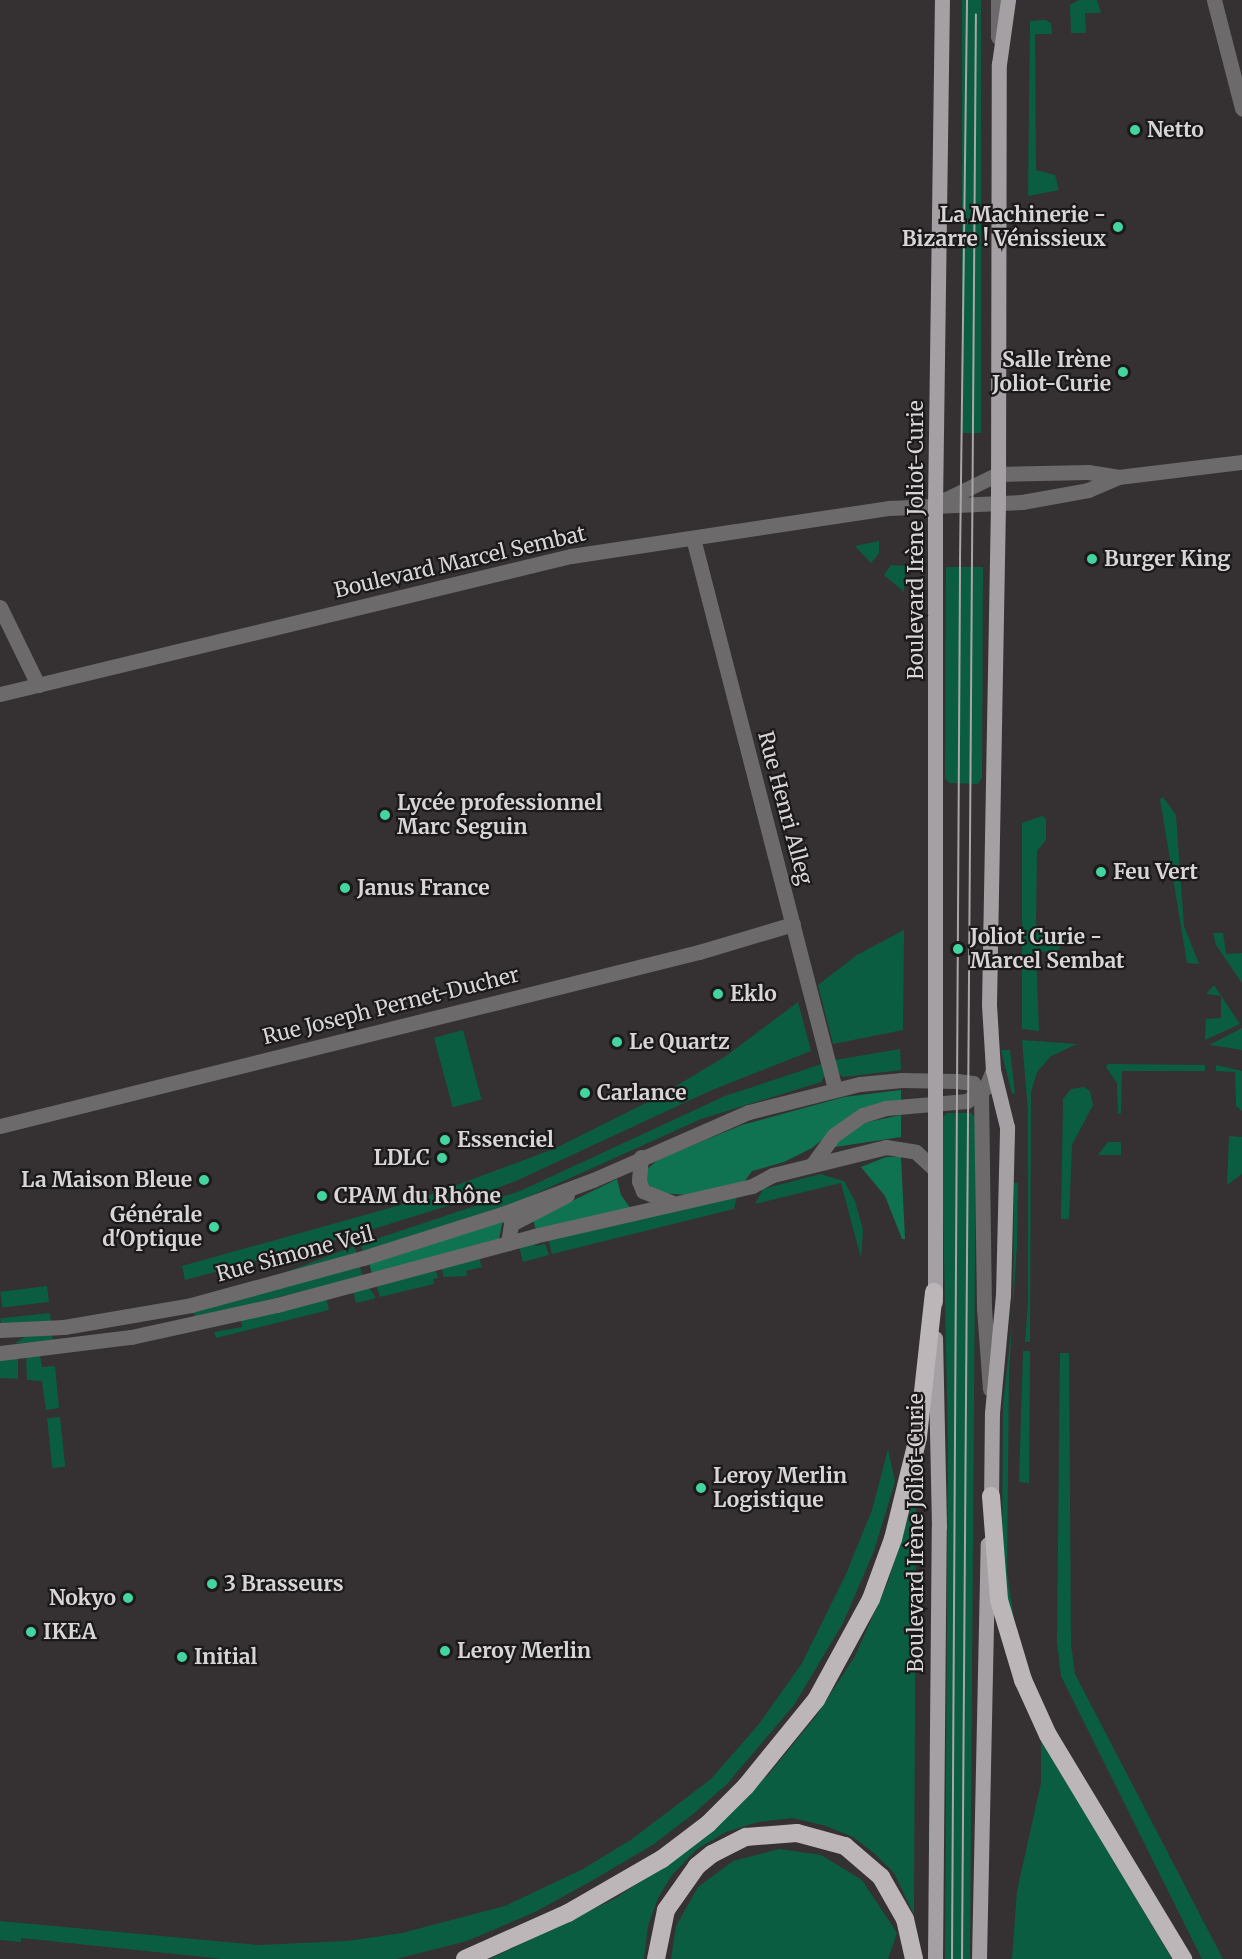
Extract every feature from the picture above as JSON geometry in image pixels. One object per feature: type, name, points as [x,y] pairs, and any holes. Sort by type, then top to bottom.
[{"type":"highway","points":[[465,1959],[568,1913],[662,1859],[708,1824],[746,1786],[816,1700],[871,1599],[893,1539],[918,1437],[934,1292]]},
{"type":"highway","points":[[991,1496],[999,1600],[1023,1680],[1048,1735],[1183,1959]]},
{"type":"highway","points":[[656,1959],[666,1910],[697,1866],[712,1854],[746,1838],[797,1833],[845,1846],[881,1877],[905,1919],[914,1959]]},
{"type":"main road","name":"Boulevard Irène Joliot-Curie","points":[[935,1959],[939,1527],[934,1292],[935,505],[942,0]]},
{"type":"main road","points":[[979,1959],[982,1720],[992,1413],[1003,1295],[1007,1127],[993,1070],[989,1005],[998,504],[999,64],[1008,0]]},
{"type":"street","points":[[998,0],[999,64]]},
{"type":"street","points":[[1214,0],[1242,108]]},
{"type":"street","name":"Boulevard Marcel Sembat","points":[[935,505],[998,474],[1088,472],[1118,477],[1242,462]]},
{"type":"street","name":"Boulevard Marcel Sembat","points":[[0,694],[486,574],[571,556],[889,508],[998,504],[1088,490],[1118,477]]},
{"type":"street","name":"Rue Henri Alleg","points":[[693,538],[835,1089]]},
{"type":"street","points":[[0,607],[38,685]]},
{"type":"street","name":"Rue Joseph Pernet-Ducher","points":[[0,1126],[699,952],[793,924]]},
{"type":"street","points":[[812,1166],[834,1135],[863,1115],[886,1108],[934,1107],[968,1101],[981,1092],[993,1070]]},
{"type":"street","name":"Rue Simone Veil","points":[[508,1243],[511,1224],[641,1157],[749,1112],[835,1089],[902,1080],[935,1080]]},
{"type":"street","points":[[935,1080],[973,1083],[981,1092],[984,1308],[992,1413]]},
{"type":"street","name":"Rue Simone Veil","points":[[0,1353],[131,1337],[196,1323],[508,1243],[752,1186],[773,1175],[901,1147],[925,1158],[934,1169]]},
{"type":"street","points":[[641,1157],[639,1181],[643,1191],[652,1198],[677,1204]]},
{"type":"street","name":"Rue Simone Veil","points":[[0,1330],[86,1324],[191,1305],[363,1258],[593,1180]]},
{"type":"green space","points":[[962,0],[981,0],[981,433],[962,433]]},
{"type":"green space","points":[[1079,0],[1097,0],[1101,13],[1085,13],[1086,33],[1071,33],[1070,5]]},
{"type":"green space","points":[[1045,20],[1051,23],[1052,34],[1035,34],[1036,170],[1055,175],[1059,190],[1028,196],[1030,21]]},
{"type":"green space","points":[[879,541],[879,553],[871,563],[855,546]]},
{"type":"green space","points":[[891,565],[906,566],[904,592],[884,575]]},
{"type":"green space","points":[[946,567],[983,567],[982,778],[978,784],[949,783],[945,778]]},
{"type":"green space","points":[[1163,797],[1176,815],[1184,926],[1199,964],[1187,963],[1160,799]]},
{"type":"green space","points":[[1042,816],[1046,819],[1046,840],[1037,851],[1036,924],[1042,931],[1058,933],[1066,940],[1057,951],[1036,952],[1039,1031],[1022,1029],[1022,823]]},
{"type":"green space","points":[[904,930],[903,1030],[833,1044],[818,985],[857,955]]},
{"type":"green space","points":[[1213,933],[1223,933],[1226,954],[1242,953],[1242,983],[1216,945]]},
{"type":"green space","points":[[1214,985],[1240,1024],[1205,1040],[1206,1019],[1221,1018],[1221,996],[1206,994]]},
{"type":"green space","points":[[798,1002],[811,1051],[712,1090],[516,1181],[457,1203],[357,1234],[185,1280],[182,1266],[411,1202],[556,1148],[656,1098],[726,1056]]},
{"type":"green space","points":[[1242,1028],[1242,1050],[1210,1045],[1211,1044]]},
{"type":"green space","points":[[463,1030],[482,1100],[453,1107],[434,1038]]},
{"type":"green space","points":[[1022,1040],[1077,1044],[1051,1056],[1037,1072],[1031,1092],[1030,1342],[1025,1342],[1028,1303],[1028,1111]]},
{"type":"green space","points":[[900,1049],[901,1070],[843,1077],[837,1072],[835,1060]]},
{"type":"green space","points":[[1001,1050],[1010,1050],[1015,1093],[1012,1094]]},
{"type":"green space","points":[[822,1064],[825,1075],[821,1082],[701,1119],[517,1202],[363,1252],[361,1244],[520,1191],[725,1096]]},
{"type":"green space","points":[[1108,1064],[1205,1065],[1205,1071],[1122,1071],[1121,1113],[1118,1114],[1117,1083],[1106,1067]]},
{"type":"green space","points":[[1216,1065],[1242,1071],[1242,1111],[1236,1106],[1235,1072],[1216,1071]]},
{"type":"green space","points":[[1084,1087],[1090,1091],[1093,1105],[1072,1145],[1069,1219],[1061,1219],[1063,1099],[1071,1089]]},
{"type":"green space","points":[[901,1090],[901,1100],[860,1109],[812,1148],[784,1162],[752,1171],[744,1182],[687,1195],[661,1193],[645,1182],[646,1170],[659,1159],[742,1125],[844,1097]]},
{"type":"green space","points":[[947,1113],[971,1113],[976,1118],[970,1959],[945,1959],[948,1444],[943,1117]]},
{"type":"green space","points":[[901,1115],[901,1137],[835,1147],[838,1140],[863,1123]]},
{"type":"green space","points":[[1229,1136],[1242,1137],[1242,1174],[1227,1185]]},
{"type":"green space","points":[[1108,1142],[1121,1142],[1121,1155],[1098,1155]]},
{"type":"green space","points":[[886,1157],[901,1157],[905,1239],[902,1239],[885,1196],[861,1167]]},
{"type":"green space","points":[[820,1174],[844,1181],[855,1201],[863,1230],[861,1258],[841,1183],[755,1204],[763,1189]]},
{"type":"green space","points":[[617,1179],[621,1195],[631,1209],[536,1230],[533,1220]]},
{"type":"green space","points":[[1014,1183],[1018,1183],[1017,1245],[1013,1308]]},
{"type":"green space","points":[[737,1196],[734,1209],[552,1254],[548,1239]]},
{"type":"green space","points":[[519,1213],[502,1224],[499,1239],[372,1274],[369,1262]]},
{"type":"green space","points":[[534,1242],[535,1246],[545,1244],[549,1255],[523,1262],[519,1246]]},
{"type":"green space","points":[[354,1246],[357,1254],[197,1316],[193,1308]]},
{"type":"green space","points":[[479,1257],[482,1267],[466,1271],[467,1276],[444,1277],[441,1267]]},
{"type":"green space","points":[[359,1265],[363,1276],[195,1318],[193,1310]]},
{"type":"green space","points":[[435,1268],[438,1278],[433,1279],[434,1284],[380,1297],[376,1284]]},
{"type":"green space","points":[[47,1286],[49,1302],[2,1308],[0,1292]]},
{"type":"green space","points":[[368,1286],[376,1298],[356,1303],[353,1291]]},
{"type":"green space","points":[[326,1297],[329,1310],[216,1338],[214,1332],[242,1327],[241,1319]]},
{"type":"green space","points":[[50,1313],[51,1322],[1,1327],[0,1318]]},
{"type":"green space","points":[[1012,1320],[1009,1373],[1007,1572],[1014,1619],[1005,1603],[1002,1562],[1003,1404]]},
{"type":"green space","points":[[52,1333],[53,1343],[15,1343],[26,1336]]},
{"type":"green space","points":[[1023,1351],[1030,1351],[1029,1483],[1019,1482]]},
{"type":"green space","points":[[1060,1353],[1069,1353],[1071,1644],[1075,1674],[1223,1959],[1202,1959],[1061,1676],[1057,1642]]},
{"type":"green space","points":[[40,1355],[42,1367],[55,1366],[59,1408],[46,1410],[42,1381],[27,1380],[26,1356]]},
{"type":"green space","points":[[18,1357],[18,1379],[0,1378],[0,1360]]},
{"type":"green space","points":[[60,1417],[65,1467],[52,1468],[47,1418]]},
{"type":"green space","points":[[888,1449],[895,1482],[874,1551],[843,1623],[794,1705],[727,1784],[693,1814],[654,1844],[595,1879],[535,1912],[467,1941],[396,1959],[223,1959],[21,1938],[21,1942],[0,1940],[0,1921],[258,1945],[347,1941],[402,1933],[505,1906],[583,1869],[632,1839],[711,1779],[759,1724],[802,1663],[846,1574],[872,1510]]},
{"type":"green space","points":[[916,1492],[914,1915],[894,1873],[874,1853],[853,1837],[826,1826],[793,1818],[758,1822],[726,1832],[697,1849],[672,1875],[658,1898],[648,1926],[644,1959],[490,1959],[614,1899],[648,1877],[768,1775],[816,1716],[855,1656],[888,1582]]},
{"type":"green space","points":[[1041,1738],[1172,1959],[1012,1959],[1017,1891],[1041,1783]]},
{"type":"green space","points":[[780,1849],[821,1855],[862,1880],[897,1933],[888,1959],[671,1959],[676,1926],[698,1887],[733,1861]]},
{"type":"tram line","points":[[952,1959],[960,560],[967,0]]},
{"type":"tram line","points":[[962,1959],[976,15]]},
{"type":"place","name":"Netto","points":[[1135,130]]},
{"type":"place","name":"La Machinerie - Bizarre ! Vénissieux","points":[[1118,227]]},
{"type":"place","name":"Salle Irène Joliot-Curie","points":[[1123,372]]},
{"type":"place","name":"Burger King","points":[[1092,559]]},
{"type":"place","name":"Lycée professionnel Marc Seguin","points":[[385,815]]},
{"type":"place","name":"Feu Vert","points":[[1101,872]]},
{"type":"place","name":"Janus France","points":[[345,888]]},
{"type":"place","name":"Joliot Curie - Marcel Sembat","points":[[958,949]]},
{"type":"place","name":"Eklo","points":[[718,994]]},
{"type":"place","name":"Le Quartz","points":[[617,1042]]},
{"type":"place","name":"Carlance","points":[[585,1093]]},
{"type":"place","name":"Essenciel","points":[[445,1140]]},
{"type":"place","name":"LDLC","points":[[442,1158]]},
{"type":"place","name":"La Maison Bleue","points":[[204,1180]]},
{"type":"place","name":"CPAM du Rhône","points":[[322,1196]]},
{"type":"place","name":"Générale d'Optique","points":[[214,1227]]},
{"type":"place","name":"Leroy Merlin Logistique","points":[[701,1488]]},
{"type":"place","name":"3 Brasseurs","points":[[212,1584]]},
{"type":"place","name":"Nokyo","points":[[128,1598]]},
{"type":"place","name":"IKEA","points":[[31,1632]]},
{"type":"place","name":"Leroy Merlin","points":[[445,1651]]},
{"type":"place","name":"Initial","points":[[182,1657]]}]
